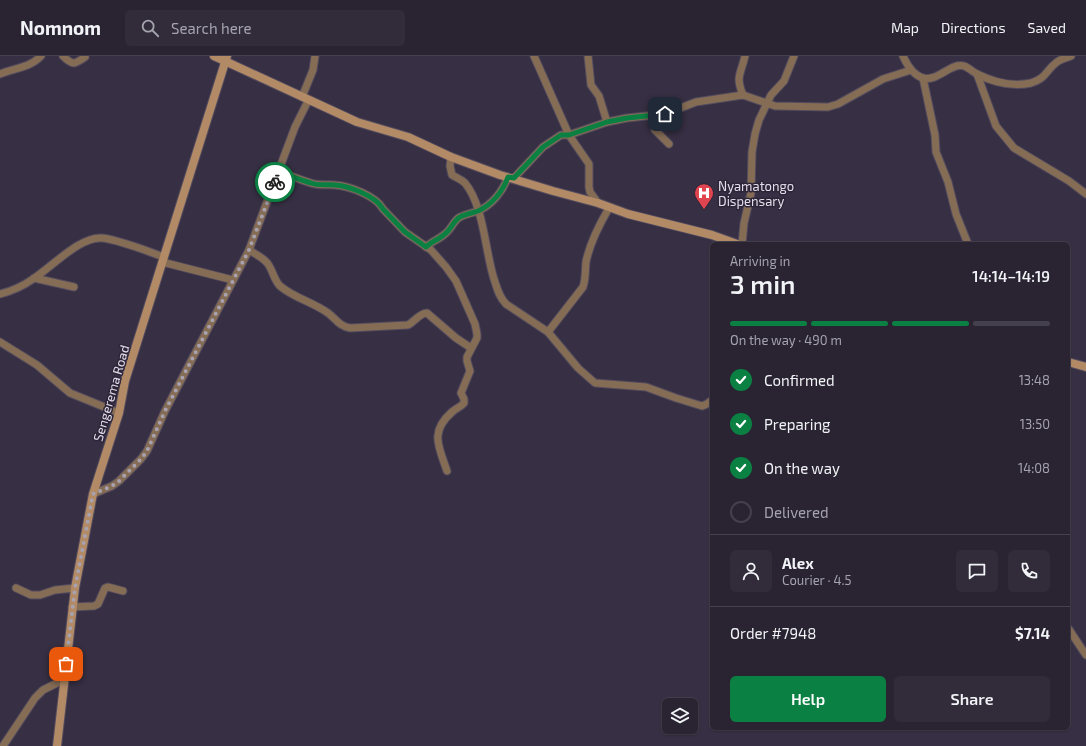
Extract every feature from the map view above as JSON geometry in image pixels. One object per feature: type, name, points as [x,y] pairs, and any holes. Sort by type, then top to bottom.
[{"type":"main road","points":[[214,56],[226,59],[305,99],[357,122],[408,137],[451,157],[553,191],[598,202],[609,208],[712,235],[731,242]]},
{"type":"main road","name":"Sengerema Road","points":[[57,746],[72,607],[93,494],[119,413],[125,381],[226,59]]},
{"type":"main road","points":[[1070,363],[1086,367]]},
{"type":"street","points":[[0,74],[30,65],[41,56]]},
{"type":"street","points":[[64,56],[72,63],[76,63],[85,57]]},
{"type":"street","points":[[93,494],[112,486],[119,481],[147,451],[165,411],[249,250],[305,99],[316,56]]},
{"type":"street","points":[[534,56],[569,135],[589,164],[590,192],[598,202]]},
{"type":"street","points":[[588,56],[591,84],[599,96],[607,122]]},
{"type":"street","points":[[743,95],[739,83],[739,76],[744,56]]},
{"type":"street","points":[[742,242],[744,223],[751,193],[753,140],[759,120],[772,93],[786,78],[794,56]]},
{"type":"street","points":[[903,56],[911,70],[923,78],[929,79],[958,66],[964,66],[977,74],[992,80],[1007,84],[1020,85],[1041,80],[1056,62],[1071,56]]},
{"type":"street","points":[[426,247],[430,242],[447,232],[457,219],[487,205],[501,192],[511,178],[543,147],[561,135],[569,135],[607,122],[627,118],[665,114],[696,102],[743,95],[775,106],[828,107],[838,104],[883,79],[911,70]]},
{"type":"street","points":[[977,74],[996,126],[1014,148],[1026,157],[1069,181],[1086,194]]},
{"type":"street","points":[[923,78],[935,135],[936,152],[948,182],[956,214],[967,242]]},
{"type":"street","points":[[652,116],[655,130],[669,144]]},
{"type":"street","points":[[451,157],[450,166],[452,175],[465,183],[475,199],[479,210],[492,274],[502,300],[548,332],[578,368],[595,383],[646,387],[700,405],[706,405],[710,402]]},
{"type":"street","points":[[279,172],[311,184],[321,186],[333,184],[364,194],[381,205],[405,232],[436,255],[453,276],[475,324],[477,338],[466,361],[470,371],[461,394],[464,399],[464,403],[444,420],[438,430],[438,442],[447,471]]},
{"type":"street","points":[[548,332],[583,287],[586,263],[594,238],[609,208]]},
{"type":"street","points":[[712,235],[718,242]]},
{"type":"street","points":[[0,294],[20,286],[34,278],[64,255],[89,239],[102,238],[112,240],[163,260],[233,280]]},
{"type":"street","points":[[249,250],[267,263],[280,286],[330,314],[338,323],[345,327],[408,325],[414,322],[421,315],[427,313],[456,338],[471,348]]},
{"type":"street","points":[[34,278],[74,287]]},
{"type":"street","points":[[0,342],[37,365],[70,393],[119,413]]},
{"type":"street","points":[[72,607],[94,606],[98,604],[103,591],[108,587],[123,591]]},
{"type":"street","points":[[16,588],[31,595],[40,595],[55,590],[75,588]]},
{"type":"street","points":[[1070,631],[1086,655]]},
{"type":"street","points":[[3,746],[35,698],[43,690],[65,679]]},
{"type":"way so far","points":[[66,664],[75,588],[93,494],[112,486],[119,481],[147,451],[165,411],[249,250],[275,182]]},
{"type":"place","name":"Nyamatongo Dispensary","points":[[704,210]]},
{"type":"route","points":[[275,182],[279,172],[311,184],[321,186],[333,184],[358,191],[381,205],[405,232],[426,247],[430,242],[444,235],[460,216],[479,210],[487,205],[501,192],[508,177],[514,178],[533,156],[556,137],[561,135],[569,135],[607,122],[641,116],[665,114]]}]
